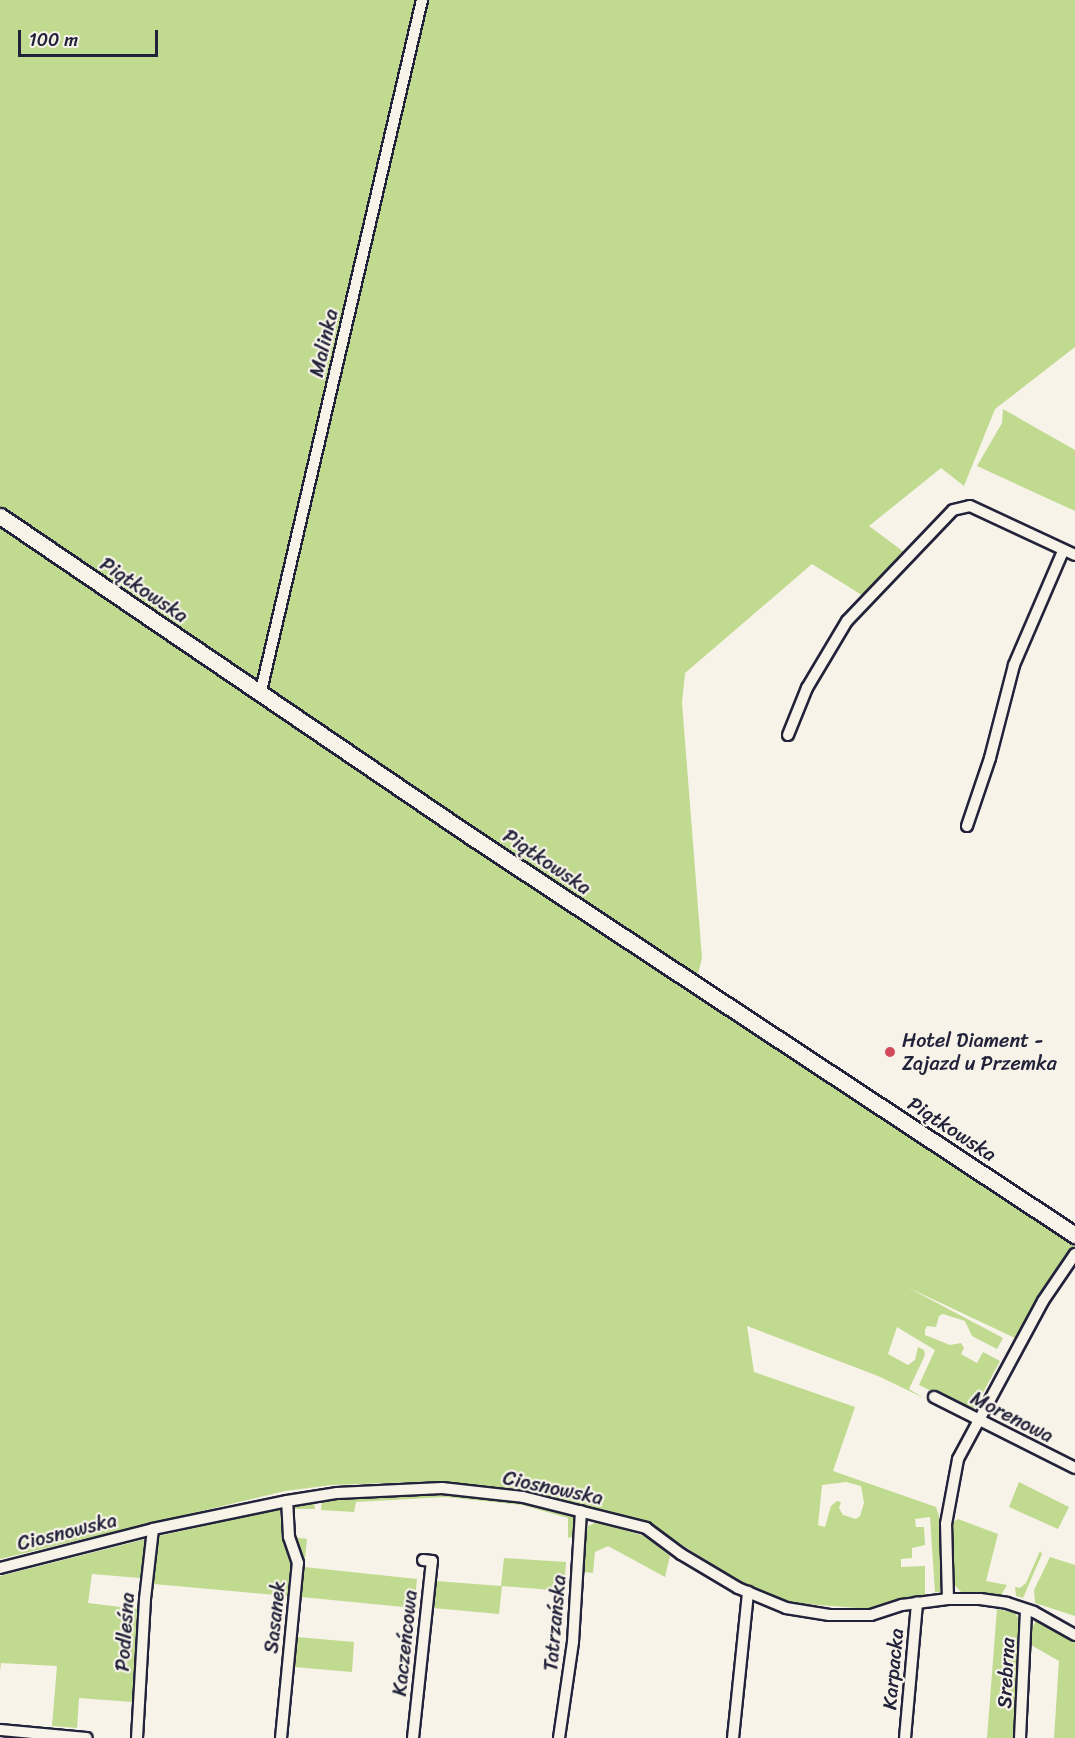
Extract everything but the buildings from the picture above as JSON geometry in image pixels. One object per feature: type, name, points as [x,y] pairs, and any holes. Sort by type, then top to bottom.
[{"type":"main road","name":"Piątkowska","points":[[0,516],[260,694],[719,1002],[1075,1234]]},
{"type":"street","name":"Malinka","points":[[260,694],[422,0]]},
{"type":"street","points":[[788,735],[807,688],[848,621],[953,510],[970,506],[1075,555]]},
{"type":"street","points":[[967,826],[990,758],[1014,665],[1063,551]]},
{"type":"street","points":[[948,1599],[946,1524],[949,1496],[958,1459],[1043,1301],[1075,1254]]},
{"type":"street","name":"Morenowa","points":[[934,1397],[1075,1468]]},
{"type":"street","name":"Ciosnowska","points":[[0,1568],[153,1529],[287,1501],[337,1493],[442,1488],[523,1497],[646,1528],[681,1554],[748,1592],[786,1608],[829,1615],[871,1614],[902,1605],[948,1599],[980,1599],[1026,1610],[1075,1635]]},
{"type":"street","name":"Sasanek","points":[[281,1738],[298,1563],[289,1537],[287,1501]]},
{"type":"street","name":"Tatrzańska","points":[[559,1738],[573,1642],[581,1511]]},
{"type":"street","name":"Podleśna","points":[[137,1738],[145,1599],[153,1529]]},
{"type":"street","name":"Kaczeńcowa","points":[[412,1738],[432,1561],[423,1560]]},
{"type":"street","points":[[734,1738],[748,1592]]},
{"type":"street","name":"Karpacka","points":[[905,1738],[917,1603]]},
{"type":"street","name":"Srebrna","points":[[1020,1738],[1026,1610]]},
{"type":"street","points":[[0,1730],[87,1738]]},
{"type":"green space","points":[[0,0],[1075,0],[1075,347],[995,409],[964,486],[941,468],[869,526],[904,552],[865,597],[812,564],[685,673],[682,703],[702,958],[693,995],[1075,1245],[1015,1338],[907,1287],[1003,1338],[997,1349],[972,1336],[965,1321],[943,1314],[939,1316],[936,1327],[927,1326],[925,1330],[925,1335],[950,1345],[961,1343],[964,1348],[961,1354],[977,1363],[983,1352],[1000,1361],[973,1411],[919,1385],[935,1350],[897,1327],[888,1354],[908,1365],[915,1360],[918,1347],[924,1350],[925,1355],[909,1389],[924,1398],[878,1376],[747,1326],[754,1372],[855,1407],[833,1471],[936,1507],[941,1522],[943,1581],[940,1592],[935,1592],[930,1517],[915,1519],[916,1527],[924,1527],[925,1545],[912,1548],[912,1558],[901,1559],[901,1567],[925,1566],[925,1596],[871,1609],[792,1603],[740,1582],[648,1523],[525,1492],[443,1481],[332,1485],[285,1491],[0,1559]],"holes":[[[846,1482],[861,1486],[864,1503],[860,1516],[856,1519],[843,1515],[839,1508],[841,1502],[837,1501],[831,1506],[825,1527],[818,1525],[822,1485]]]},
{"type":"green space","points":[[1003,409],[1075,450],[1075,511],[977,466],[1002,423]]},
{"type":"green space","points":[[1019,1482],[1069,1507],[1058,1529],[1009,1507]]},
{"type":"green space","points":[[442,1492],[523,1501],[573,1516],[575,1536],[568,1538],[568,1518],[522,1505],[445,1497],[356,1502],[354,1512],[321,1510],[322,1499]]},
{"type":"green space","points":[[314,1500],[315,1509],[292,1509],[295,1503]]},
{"type":"green space","points":[[280,1509],[282,1540],[292,1563],[288,1596],[154,1584],[159,1536]]},
{"type":"green space","points":[[292,1515],[293,1537],[307,1539],[305,1559],[293,1541]]},
{"type":"green space","points":[[958,1519],[998,1534],[986,1581],[1007,1585],[1001,1595],[961,1592],[952,1582],[950,1524]]},
{"type":"green space","points":[[597,1522],[644,1536],[670,1556],[665,1577],[608,1546],[595,1552],[593,1573],[583,1572],[586,1527]]},
{"type":"green space","points":[[146,1539],[140,1578],[92,1574],[88,1603],[137,1609],[133,1702],[79,1698],[77,1728],[52,1726],[57,1666],[1,1663],[0,1672],[0,1576]]},
{"type":"green space","points":[[1040,1551],[1042,1554],[1023,1598],[1016,1596],[1015,1587],[1020,1588],[1026,1583]]},
{"type":"green space","points":[[1050,1557],[1075,1565],[1075,1616],[1035,1603],[1034,1590]]},
{"type":"green space","points":[[504,1558],[566,1562],[564,1591],[502,1586],[499,1614],[433,1608],[436,1581],[501,1586]]},
{"type":"green space","points":[[304,1567],[417,1579],[414,1608],[301,1597]]},
{"type":"green space","points":[[997,1609],[1015,1613],[1022,1623],[1016,1738],[987,1738]]},
{"type":"green space","points":[[1036,1621],[1075,1640],[1075,1738],[1054,1738],[1059,1661],[1031,1645],[1032,1628]]},
{"type":"green space","points":[[297,1637],[354,1642],[352,1672],[294,1667]]},
{"type":"place","name":"Hotel Diament - Zajazd u Przemka","points":[[890,1052]]}]
